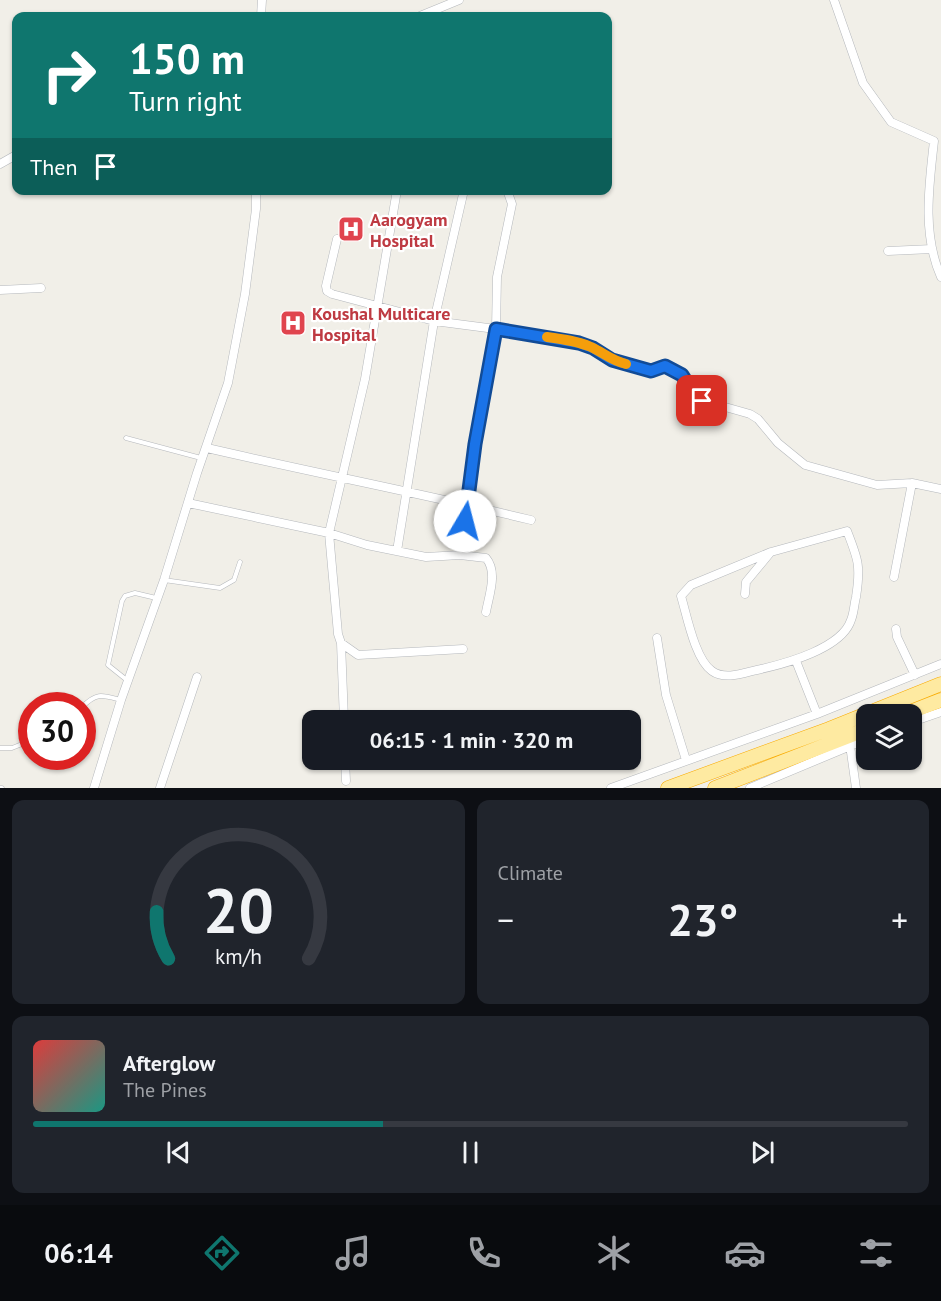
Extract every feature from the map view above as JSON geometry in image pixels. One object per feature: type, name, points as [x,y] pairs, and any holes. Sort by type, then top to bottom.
[{"type":"highway","points":[[668,788],[829,729],[941,684]]},
{"type":"highway","points":[[922,707],[941,700]]},
{"type":"highway","points":[[715,788],[856,733]]},
{"type":"street","points":[[430,12],[459,0]]},
{"type":"street","points":[[834,0],[863,83],[891,122],[934,141],[927,204],[934,260],[941,277]]},
{"type":"street","points":[[94,788],[121,700],[164,580],[228,383],[239,331],[254,234],[256,195]]},
{"type":"street","points":[[344,710],[341,643],[338,634],[329,533],[365,379],[396,195]]},
{"type":"street","points":[[397,551],[434,321],[463,195]]},
{"type":"street","points":[[460,555],[475,444],[496,329],[497,277],[512,204],[509,195]]},
{"type":"street","points":[[337,239],[326,286],[327,291],[377,308],[434,321],[579,343],[593,348],[612,360],[651,371],[665,366],[682,375],[697,399],[750,414],[758,419],[778,443],[805,465],[877,485],[912,483],[941,489]]},
{"type":"street","points":[[888,251],[932,249]]},
{"type":"street","points":[[0,290],[41,288]]},
{"type":"street","points":[[207,448],[531,520]]},
{"type":"street","points":[[894,577],[912,483]]},
{"type":"street","points":[[188,503],[329,533],[367,545],[426,557],[460,555],[486,558],[492,565],[486,612]]},
{"type":"street","points":[[847,531],[859,563],[851,621],[837,638],[796,661],[735,675],[720,675],[712,671],[704,664],[681,596],[691,585],[771,552],[847,531]]},
{"type":"street","points":[[745,594],[746,582],[771,552]]},
{"type":"street","points":[[896,629],[897,637],[915,675]]},
{"type":"street","points":[[657,638],[663,684],[686,760]]},
{"type":"street","points":[[341,643],[358,654],[463,649]]},
{"type":"street","points":[[796,661],[817,714]]},
{"type":"street","points":[[611,788],[817,714],[941,664]]},
{"type":"street","points":[[160,788],[197,677]]},
{"type":"street","points":[[922,718],[941,711]]},
{"type":"street","points":[[750,788],[856,743]]},
{"type":"street","points":[[850,745],[856,788]]},
{"type":"street","points":[[345,770],[346,785]]},
{"type":"lane","points":[[126,438],[203,458]]},
{"type":"lane","points":[[164,580],[220,588],[234,580],[240,562]]},
{"type":"lane","points":[[128,681],[110,668],[107,661],[122,601],[124,596],[135,593],[157,598]]},
{"type":"lane","points":[[96,697],[104,695],[121,700]]},
{"type":"lane","points":[[0,748],[18,746]]},
{"type":"slow traffic","points":[[547,337],[579,343],[593,348],[612,360],[626,364]]},
{"type":"place","name":"Aarogyam Hospital","points":[[351,229]]},
{"type":"place","name":"Koushal Multicare Hospital","points":[[293,323]]},
{"type":"route","points":[[465,521],[475,444],[496,329],[579,343],[593,348],[612,360],[651,371],[665,366],[682,375],[697,399],[702,401]]}]
